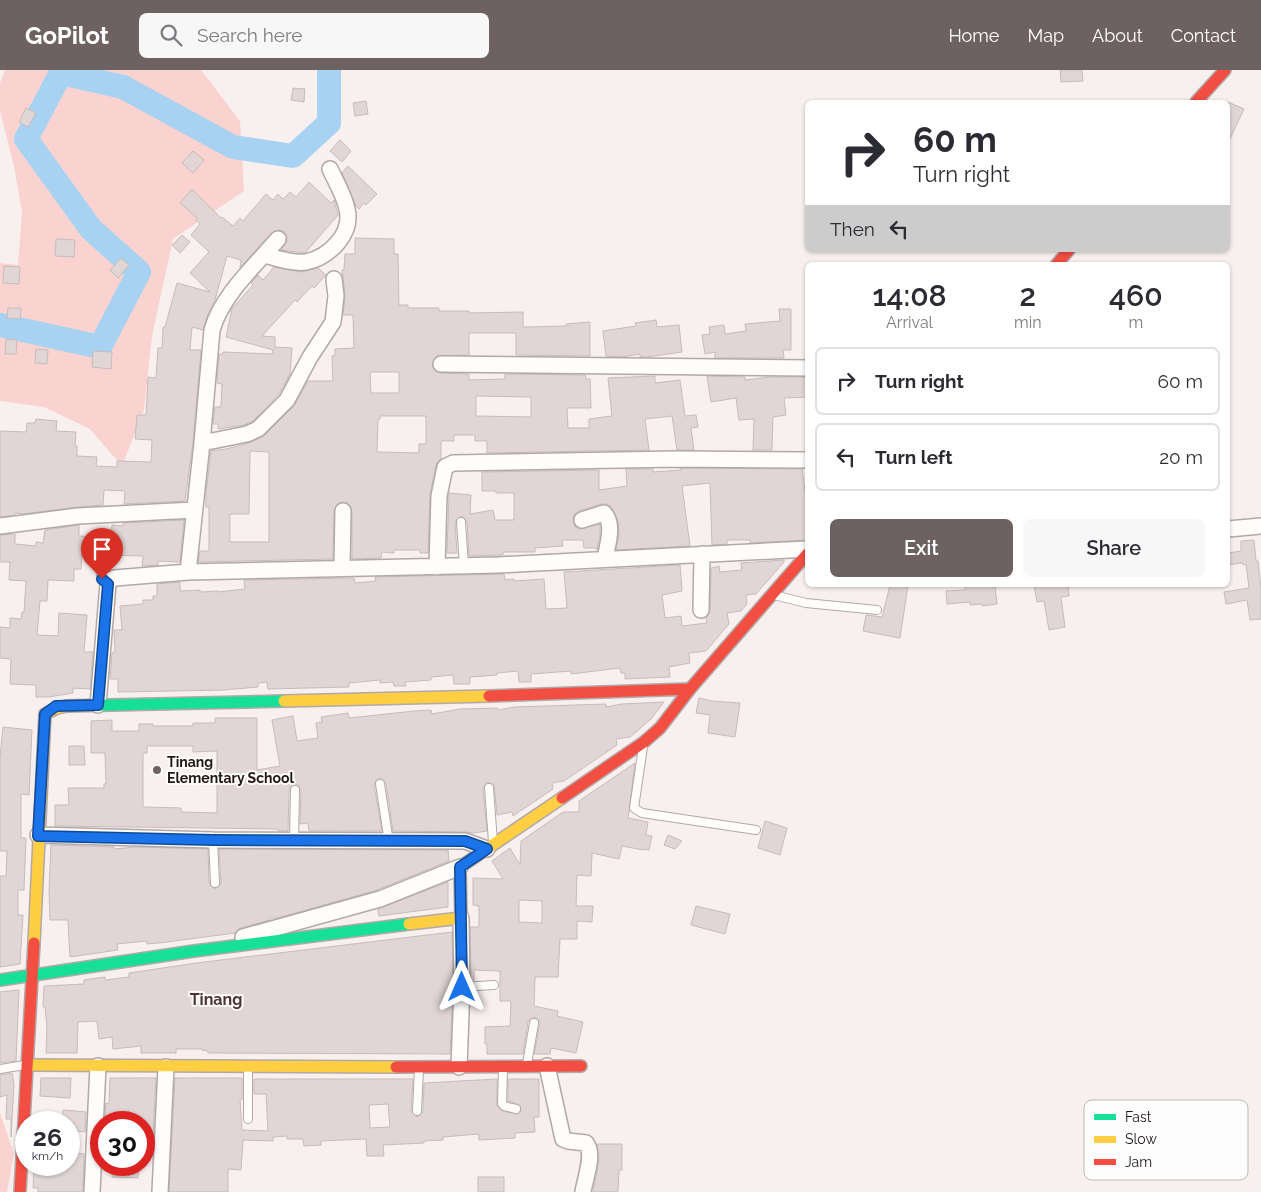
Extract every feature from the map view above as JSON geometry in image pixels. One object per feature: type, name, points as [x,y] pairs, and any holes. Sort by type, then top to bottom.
[{"type":"street","points":[[1198,100],[1224,70]]},
{"type":"street","points":[[264,255],[287,261],[306,262],[322,256],[336,245],[347,226],[347,209],[330,169]]},
{"type":"street","points":[[188,572],[202,443],[210,344],[216,316],[232,291],[278,239]]},
{"type":"street","points":[[1059,262],[1067,252]]},
{"type":"street","points":[[202,443],[247,434],[258,428],[287,400],[310,357],[333,322],[336,296],[334,278]]},
{"type":"street","points":[[441,364],[805,368]]},
{"type":"street","points":[[437,566],[439,496],[445,467],[453,463],[676,459],[805,460]]},
{"type":"street","points":[[0,526],[78,516],[194,510]]},
{"type":"street","points":[[342,568],[343,511]]},
{"type":"street","points":[[582,520],[604,513],[608,517],[609,533],[605,559]]},
{"type":"street","points":[[1230,528],[1261,526]]},
{"type":"street","points":[[98,705],[108,584],[110,580],[120,577],[188,572],[464,566],[805,548]]},
{"type":"street","points":[[701,610],[702,554]]},
{"type":"street","points":[[194,951],[380,899],[460,867],[644,742],[660,728],[690,689],[805,556]]},
{"type":"street","points":[[20,1192],[33,974],[45,714],[56,706],[395,699],[690,689]]},
{"type":"street","points":[[38,836],[294,841],[465,841],[490,847]]},
{"type":"street","points":[[459,1067],[462,987],[460,867]]},
{"type":"street","points":[[0,980],[194,951],[461,918]]},
{"type":"street","points":[[28,1065],[166,1067],[581,1066]]},
{"type":"street","points":[[92,1192],[98,1066]]},
{"type":"street","points":[[547,1066],[562,1139],[586,1143],[589,1147],[590,1154],[583,1192]]},
{"type":"street","points":[[160,1192],[166,1067]]},
{"type":"lane","points":[[460,522],[464,566]]},
{"type":"lane","points":[[99,557],[102,579],[108,584]]},
{"type":"lane","points":[[772,595],[806,603],[877,610]]},
{"type":"lane","points":[[644,742],[634,808],[637,811],[756,830]]},
{"type":"lane","points":[[380,784],[389,842]]},
{"type":"lane","points":[[489,788],[490,847]]},
{"type":"lane","points":[[294,841],[295,790]]},
{"type":"lane","points":[[213,840],[215,883]]},
{"type":"lane","points":[[462,987],[494,986]]},
{"type":"lane","points":[[527,1066],[534,1024]]},
{"type":"lane","points":[[0,1069],[28,1065]]},
{"type":"lane","points":[[248,1066],[248,1119]]},
{"type":"lane","points":[[503,1066],[502,1104],[516,1109]]},
{"type":"lane","points":[[418,1111],[419,1067]]},
{"type":"shaded area","points":[[5,70],[201,70],[240,121],[244,191],[173,239],[152,336],[144,410],[122,466],[90,429],[44,407],[0,401],[0,263],[18,265],[22,213],[14,166],[0,111],[0,83]]},
{"type":"shaded area","points":[[0,1113],[14,1154],[7,1192],[0,1192]]},
{"type":"building","points":[[1060,70],[1082,70],[1083,81],[1061,82]]},
{"type":"building","points":[[293,88],[305,89],[304,102],[291,100]]},
{"type":"building","points":[[366,101],[368,114],[355,116],[353,103]]},
{"type":"building","points":[[1230,103],[1244,109],[1230,139]]},
{"type":"building","points":[[26,108],[36,113],[28,127],[19,122]]},
{"type":"building","points":[[340,140],[351,151],[342,162],[330,151]]},
{"type":"building","points":[[193,151],[204,160],[193,173],[182,163]]},
{"type":"building","points":[[348,166],[377,194],[359,209],[342,173]]},
{"type":"building","points":[[309,182],[331,203],[334,200],[338,215],[305,253],[281,250],[287,241],[287,237],[285,232],[279,230],[271,233],[240,268],[241,260],[227,256],[215,300],[203,330],[192,327],[190,350],[201,350],[193,442],[185,501],[124,504],[125,491],[104,490],[103,505],[23,514],[15,513],[15,515],[0,517],[0,431],[26,432],[27,423],[35,423],[36,419],[57,421],[56,431],[76,432],[75,446],[77,446],[77,456],[97,457],[96,466],[117,467],[117,461],[151,462],[152,440],[135,439],[137,415],[146,415],[148,377],[156,378],[158,348],[162,348],[163,327],[165,327],[177,283],[210,292],[190,273],[209,252],[191,235],[200,224],[196,220],[197,218],[180,203],[192,189],[221,218],[233,226],[240,218],[243,221],[266,194],[273,200],[278,194],[283,199],[290,192],[296,197]]},
{"type":"building","points":[[182,235],[190,242],[180,253],[172,245]]},
{"type":"building","points":[[355,238],[394,239],[394,254],[398,254],[399,305],[408,305],[408,308],[439,308],[439,311],[469,311],[469,313],[523,312],[523,327],[566,326],[566,324],[590,322],[590,356],[516,355],[516,333],[469,333],[469,355],[437,356],[432,363],[436,372],[469,374],[469,380],[505,379],[505,374],[585,375],[586,379],[590,379],[591,408],[567,408],[568,428],[589,428],[589,419],[612,416],[608,378],[655,376],[655,383],[680,380],[685,416],[696,415],[698,427],[691,428],[694,450],[677,450],[672,416],[645,419],[649,450],[487,453],[487,441],[475,441],[475,435],[454,435],[454,441],[441,441],[441,459],[436,465],[430,494],[428,553],[420,553],[420,550],[394,550],[394,553],[382,552],[381,558],[352,559],[352,511],[348,503],[343,502],[338,503],[334,510],[333,559],[198,562],[200,551],[209,551],[209,507],[206,507],[206,493],[211,451],[249,443],[264,436],[294,406],[308,381],[333,381],[332,356],[335,355],[335,349],[354,348],[353,315],[343,315],[345,295],[342,270],[344,270],[345,254],[355,254]],"holes":[[[370,372],[399,372],[399,393],[371,393]],[[476,396],[531,397],[531,417],[476,416]],[[380,416],[426,416],[426,444],[419,444],[419,453],[377,452],[378,419],[380,419]],[[250,451],[269,452],[269,542],[230,542],[230,514],[249,514]]]},
{"type":"building","points":[[56,239],[75,240],[74,257],[55,256]]},
{"type":"building","points":[[121,258],[129,265],[118,278],[110,270]]},
{"type":"building","points":[[4,266],[20,267],[19,284],[3,283]]},
{"type":"building","points":[[274,267],[301,272],[318,268],[326,275],[297,302],[295,300],[262,336],[275,337],[275,347],[292,348],[290,374],[279,394],[253,421],[244,425],[218,429],[218,424],[213,424],[215,407],[221,407],[222,384],[217,383],[219,354],[223,354],[223,352],[272,354],[273,350],[226,337],[232,309],[253,285],[251,283],[258,275],[263,280]]},
{"type":"building","points":[[8,308],[21,308],[20,319],[7,318]]},
{"type":"building","points":[[779,309],[791,309],[791,350],[783,350],[784,358],[715,358],[715,352],[705,354],[702,335],[710,334],[709,327],[724,325],[725,334],[746,331],[745,324],[780,321]]},
{"type":"building","points":[[656,320],[657,327],[679,325],[682,352],[647,357],[640,357],[640,354],[622,357],[606,356],[603,331],[636,326],[635,323]]},
{"type":"building","points":[[6,339],[17,340],[16,354],[5,354]]},
{"type":"building","points":[[36,349],[48,350],[47,364],[35,363]]},
{"type":"building","points":[[93,351],[112,352],[111,369],[92,367]]},
{"type":"building","points":[[707,376],[745,377],[745,380],[771,377],[805,377],[805,397],[784,398],[786,415],[773,417],[772,450],[753,450],[754,419],[739,420],[736,398],[711,402]]},
{"type":"building","points":[[680,468],[802,469],[805,490],[805,540],[750,543],[750,540],[727,540],[727,544],[712,545],[710,483],[682,486],[690,546],[616,550],[619,536],[618,520],[611,507],[607,504],[602,504],[579,511],[573,518],[575,527],[580,529],[600,524],[597,550],[596,548],[584,548],[583,540],[562,540],[563,546],[535,548],[535,552],[503,552],[503,555],[469,556],[467,522],[461,516],[455,522],[457,553],[447,553],[449,493],[471,495],[470,514],[493,510],[495,520],[514,520],[514,493],[482,491],[482,472],[599,470],[599,490],[627,486],[626,469],[653,469],[653,472],[681,470]]},
{"type":"building","points":[[184,520],[180,562],[158,561],[158,565],[142,566],[143,556],[104,555],[98,551],[94,555],[82,554],[81,569],[74,569],[74,581],[48,580],[47,601],[40,601],[37,635],[58,636],[59,613],[87,615],[84,652],[93,652],[90,689],[73,688],[73,693],[36,697],[36,685],[10,684],[11,659],[0,658],[0,627],[10,628],[10,618],[21,619],[22,612],[24,612],[26,581],[9,580],[10,562],[0,562],[0,535],[15,534],[15,544],[36,546],[36,542],[43,543],[45,530],[79,525],[79,536],[111,538],[112,525],[123,526],[123,523]]},
{"type":"building","points":[[1254,540],[1261,588],[1261,619],[1250,620],[1247,600],[1226,604],[1224,592],[1249,588],[1246,564],[1230,565],[1230,553],[1241,551],[1241,541]]},
{"type":"building","points":[[784,560],[756,594],[746,595],[747,604],[741,611],[727,613],[729,624],[706,651],[689,653],[690,663],[669,667],[670,677],[625,679],[625,673],[621,673],[620,668],[571,674],[571,671],[531,674],[531,682],[519,682],[518,671],[470,677],[470,684],[454,684],[453,675],[431,677],[431,680],[405,682],[406,686],[394,686],[393,682],[380,683],[380,680],[349,683],[349,687],[268,689],[267,682],[258,683],[258,687],[224,690],[118,692],[118,679],[110,679],[112,653],[115,652],[114,630],[122,630],[120,606],[143,604],[143,600],[153,600],[153,596],[157,596],[157,584],[180,582],[180,591],[200,590],[200,592],[218,592],[245,589],[244,580],[354,578],[355,583],[376,581],[375,577],[504,574],[505,580],[544,579],[546,609],[567,608],[564,572],[680,565],[682,591],[662,595],[665,618],[681,616],[682,626],[707,623],[706,618],[710,610],[711,568],[719,566],[720,572],[742,570],[741,563]]},
{"type":"building","points":[[890,587],[908,587],[900,638],[863,631],[866,615],[882,617]]},
{"type":"building","points":[[965,587],[995,587],[997,604],[982,606],[982,604],[970,605],[970,602],[947,604],[946,591],[965,590]]},
{"type":"building","points":[[1034,587],[1068,587],[1069,596],[1061,597],[1065,627],[1049,630],[1044,601],[1037,602]]},
{"type":"building","points":[[699,698],[740,703],[735,737],[708,733],[710,715],[696,713]]},
{"type":"building","points":[[664,702],[651,719],[630,737],[616,739],[617,745],[564,781],[552,783],[553,789],[513,816],[512,812],[497,815],[494,785],[489,782],[485,784],[483,788],[487,831],[474,833],[393,831],[386,783],[380,778],[376,780],[374,785],[382,831],[309,831],[308,823],[300,824],[301,790],[295,784],[289,790],[288,831],[278,831],[278,829],[55,826],[55,805],[69,805],[68,788],[104,788],[104,784],[106,784],[105,753],[91,753],[91,721],[112,720],[112,731],[139,731],[139,724],[193,726],[193,723],[215,723],[215,718],[257,718],[257,770],[280,766],[272,720],[293,716],[297,741],[318,738],[316,723],[322,722],[321,717],[348,713],[349,718],[431,710],[432,714],[460,709],[497,708],[498,710],[514,707],[606,704],[606,707],[622,704]],"holes":[[[147,746],[193,746],[193,752],[217,751],[217,813],[181,812],[181,808],[143,807],[143,753],[147,753]]]},
{"type":"building","points":[[3,727],[32,730],[29,795],[21,794],[21,838],[26,838],[24,890],[18,890],[18,915],[23,915],[20,964],[0,967],[0,876],[6,876],[7,851],[0,851],[0,757]]},
{"type":"building","points":[[69,746],[84,746],[85,765],[69,765]]},
{"type":"building","points":[[635,763],[628,818],[648,822],[646,835],[652,836],[649,850],[622,846],[619,859],[592,853],[591,876],[577,875],[576,906],[593,906],[592,922],[577,921],[577,939],[560,939],[558,977],[535,977],[534,1006],[558,1011],[557,1016],[583,1022],[576,1053],[551,1048],[550,1054],[534,1054],[540,1023],[534,1017],[528,1022],[523,1054],[487,1054],[485,1027],[510,1026],[511,1001],[500,1001],[500,971],[474,970],[474,980],[471,980],[470,927],[479,927],[479,906],[473,905],[473,878],[503,879],[492,861],[510,848],[520,865],[521,841],[563,812],[579,812],[579,801]],"holes":[[[519,900],[542,901],[542,923],[519,922]]]},
{"type":"building","points":[[765,821],[787,828],[780,855],[758,848]]},
{"type":"building","points":[[668,835],[682,841],[675,849],[664,845]]},
{"type":"building","points":[[51,845],[114,847],[114,849],[136,847],[208,849],[209,883],[215,889],[221,883],[219,849],[448,850],[449,861],[377,890],[278,918],[270,918],[270,920],[240,928],[235,933],[159,943],[147,944],[147,941],[117,944],[118,950],[70,957],[68,920],[50,920]]},
{"type":"building","points":[[448,882],[448,907],[379,916],[378,909]]},
{"type":"building","points":[[696,906],[730,914],[725,934],[691,925]]},
{"type":"building","points":[[452,932],[453,987],[450,1054],[208,1053],[208,1051],[202,1049],[176,1049],[176,1053],[141,1053],[141,1046],[113,1049],[112,1037],[99,1039],[97,1021],[78,1022],[77,1053],[46,1053],[47,1027],[45,1007],[43,1007],[44,986],[84,984],[84,980],[105,977],[105,980],[129,977],[129,973],[196,963]]},
{"type":"building","points":[[19,990],[16,1061],[0,1063],[0,992]]},
{"type":"building","points":[[12,1073],[14,1084],[11,1137],[11,1119],[6,1119],[7,1095],[0,1097],[0,1075]]},
{"type":"building","points":[[41,1078],[71,1078],[70,1098],[40,1096]]},
{"type":"building","points":[[110,1078],[156,1078],[154,1111],[106,1111],[106,1103],[109,1104]]},
{"type":"building","points":[[175,1078],[242,1078],[242,1099],[240,1100],[242,1130],[268,1131],[266,1094],[254,1094],[254,1079],[413,1079],[411,1111],[417,1117],[423,1112],[424,1083],[497,1079],[497,1106],[502,1111],[517,1114],[521,1111],[520,1105],[508,1101],[508,1079],[539,1079],[539,1117],[534,1117],[535,1132],[515,1133],[515,1138],[479,1140],[479,1134],[443,1137],[443,1140],[424,1141],[424,1143],[383,1145],[384,1156],[367,1156],[366,1139],[321,1141],[321,1145],[304,1146],[303,1139],[287,1139],[287,1136],[273,1137],[273,1141],[243,1140],[241,1170],[228,1169],[228,1192],[169,1192]],"holes":[[[388,1104],[390,1127],[370,1128],[369,1105]]]},
{"type":"building","points":[[80,1111],[86,1112],[85,1132],[80,1131]]},
{"type":"building","points":[[597,1144],[622,1144],[622,1170],[619,1170],[618,1192],[593,1192],[599,1161]]},
{"type":"building","points":[[80,1153],[84,1154],[83,1192],[38,1192],[38,1188],[33,1188],[34,1176],[80,1176]]},
{"type":"building","points":[[112,1176],[138,1176],[138,1178]]},
{"type":"building","points":[[478,1177],[504,1177],[504,1192],[478,1192]]},
{"type":"waterway","points":[[0,325],[100,347],[139,272],[91,229],[26,139],[61,73],[123,87],[233,147],[293,156],[329,123],[329,70]]},
{"type":"traffic: fast","points":[[67,706],[284,701]]},
{"type":"traffic: fast","points":[[0,980],[194,951],[409,924]]},
{"type":"traffic: slow","points":[[284,701],[489,696]]},
{"type":"traffic: slow","points":[[34,943],[45,714],[57,708],[67,706]]},
{"type":"traffic: slow","points":[[409,924],[461,918],[460,867],[562,798]]},
{"type":"traffic: slow","points":[[28,1065],[396,1067]]},
{"type":"traffic: jam","points":[[1198,100],[1225,70]]},
{"type":"traffic: jam","points":[[1059,262],[1067,252]]},
{"type":"traffic: jam","points":[[562,798],[644,742],[660,728],[690,689],[805,556]]},
{"type":"traffic: jam","points":[[489,696],[690,689]]},
{"type":"traffic: jam","points":[[20,1192],[34,943]]},
{"type":"traffic: jam","points":[[396,1067],[581,1066]]},
{"type":"place","name":"Tinang Elementary School","points":[[157,770]]},
{"type":"district","name":"Tinang","points":[[216,999]]},
{"type":"route","points":[[102,579],[108,584],[98,705],[56,706],[45,714],[38,836],[213,840],[465,841],[473,843],[487,849],[460,867],[462,987]]}]
